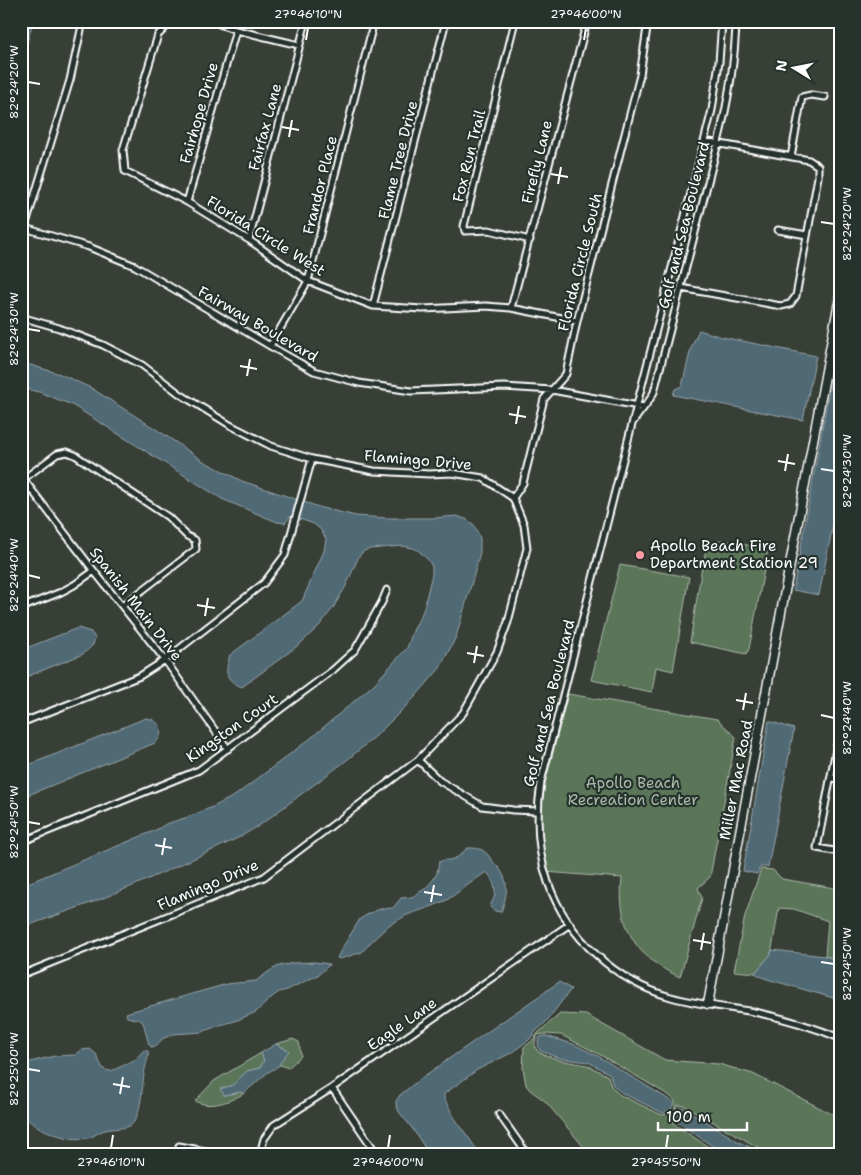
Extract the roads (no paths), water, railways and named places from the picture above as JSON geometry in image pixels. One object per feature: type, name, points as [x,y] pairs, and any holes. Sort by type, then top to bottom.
[{"type":"street","points":[[21,240],[23,227],[70,80],[83,21]]},
{"type":"street","name":"Florida Circle West","points":[[172,21],[158,35],[123,150],[125,171],[187,202],[249,240],[308,281],[373,306],[423,309],[486,306],[511,308],[577,321]]},
{"type":"street","points":[[211,21],[236,30],[300,45]]},
{"type":"street","name":"Fairfax Lane","points":[[249,240],[306,21]]},
{"type":"street","name":"Frandor Place","points":[[270,346],[308,281],[374,21]]},
{"type":"street","name":"Flame Tree Drive","points":[[373,306],[446,21]]},
{"type":"street","name":"Fox Run Trail","points":[[516,21],[464,226],[465,231],[489,230],[530,240]]},
{"type":"street","name":"Firefly Lane","points":[[511,308],[587,21]]},
{"type":"street","name":"Florida Circle South","points":[[513,498],[523,482],[544,399],[566,374],[577,321],[640,75],[648,21]]},
{"type":"street","name":"Golf and Sea Boulevard","points":[[722,21],[716,84],[704,141],[541,782],[538,811],[540,849],[546,877],[554,897],[570,924],[592,950],[618,972],[645,987],[671,997],[795,1022],[840,1038]]},
{"type":"street","name":"Golf and Sea Boulevard","points":[[632,426],[654,392],[681,288],[726,110],[731,83],[736,21]]},
{"type":"street","name":"Fairhope Drive","points":[[187,202],[236,30]]},
{"type":"street","points":[[791,157],[802,97],[811,95],[825,98]]},
{"type":"street","points":[[681,288],[781,306],[790,304],[796,296],[818,176],[818,166],[810,160],[704,141]]},
{"type":"street","name":"Fairway Boulevard","points":[[23,227],[89,247],[136,266],[314,371],[359,383],[411,391],[504,387],[552,390],[644,407]]},
{"type":"street","points":[[778,230],[807,235]]},
{"type":"street","name":"Miller Mac Road","points":[[708,1004],[840,296]]},
{"type":"street","name":"Flamingo Drive","points":[[21,317],[59,328],[103,345],[142,365],[180,394],[230,425],[271,446],[312,459],[374,471],[429,474],[452,472],[483,478],[513,498],[524,525],[527,548],[508,622],[497,652],[463,712],[418,760],[264,877],[21,976]]},
{"type":"street","points":[[22,478],[57,454],[67,452],[168,517],[187,536],[195,540],[196,549],[122,606]]},
{"type":"street","points":[[21,723],[140,676],[165,660],[264,583],[285,555],[312,459]]},
{"type":"street","name":"Spanish Main Drive","points":[[22,478],[165,660],[228,749]]},
{"type":"street","points":[[21,608],[61,592],[94,571]]},
{"type":"street","name":"Kingston Court","points":[[21,842],[199,770],[333,670],[354,650],[387,590]]},
{"type":"street","points":[[837,744],[817,848],[840,852]]},
{"type":"street","points":[[418,760],[440,781],[482,806],[538,811]]},
{"type":"street","points":[[831,778],[840,779]]},
{"type":"street","name":"Eagle Lane","points":[[260,1154],[264,1139],[274,1124],[332,1088],[570,924]]},
{"type":"street","points":[[332,1088],[377,1154]]},
{"type":"street","points":[[499,1114],[527,1154]]},
{"type":"street","points":[[179,1146],[221,1154]]},
{"type":"water","points":[[21,21],[33,21],[21,65]]},
{"type":"water","points":[[699,330],[722,337],[816,356],[803,420],[673,395],[675,389],[682,386],[691,348]]},
{"type":"water","points":[[840,330],[840,489],[819,595],[793,590]]},
{"type":"water","points":[[21,362],[60,374],[91,388],[203,461],[242,481],[322,508],[356,516],[435,518],[457,516],[468,520],[474,525],[480,538],[480,552],[456,637],[440,668],[415,697],[377,735],[347,760],[260,825],[240,837],[135,885],[21,928],[21,886],[156,830],[166,824],[215,806],[236,795],[311,738],[373,685],[407,648],[423,611],[432,567],[419,551],[413,548],[402,546],[364,551],[359,556],[346,586],[333,608],[319,626],[300,644],[242,687],[232,681],[227,674],[230,655],[302,601],[324,551],[326,539],[321,530],[314,524],[291,516],[285,523],[277,522],[222,499],[72,405],[39,392],[21,388]]},
{"type":"water","points":[[78,628],[91,632],[95,638],[93,645],[83,654],[21,679],[21,650]]},
{"type":"water","points":[[146,718],[155,721],[160,728],[160,735],[155,743],[21,798],[21,768]]},
{"type":"water","points":[[769,721],[794,729],[768,867],[760,867],[757,874],[743,871]]},
{"type":"water","points":[[468,848],[484,851],[504,876],[506,892],[501,912],[495,911],[490,907],[495,895],[495,889],[492,879],[486,872],[447,900],[407,915],[389,925],[362,952],[340,959],[337,958],[360,919],[380,909],[393,908],[401,898],[412,897],[426,888],[437,873],[439,862],[451,860]]},
{"type":"water","points":[[772,950],[825,956],[840,960],[840,1000],[764,978],[755,973],[771,954]]},
{"type":"water","points":[[314,962],[329,964],[318,975],[279,992],[256,1012],[202,1032],[173,1034],[162,1039],[157,1046],[151,1047],[141,1020],[127,1017],[126,1013],[227,984],[256,981],[279,966]]},
{"type":"water","points":[[559,982],[571,989],[546,1022],[529,1040],[511,1053],[477,1070],[444,1094],[444,1098],[454,1117],[480,1154],[429,1154],[399,1112],[396,1101],[400,1095]]},
{"type":"water","points":[[546,1036],[573,1044],[596,1055],[673,1102],[673,1106],[663,1113],[622,1093],[613,1085],[610,1074],[588,1062],[558,1058],[539,1050],[538,1040],[540,1037]]},
{"type":"water","points":[[276,1044],[289,1051],[280,1065],[267,1073],[243,1094],[241,1092],[224,1095],[220,1089],[233,1085],[247,1071],[260,1068],[264,1060],[261,1053]]},
{"type":"water","points":[[90,1049],[96,1054],[102,1067],[105,1070],[111,1071],[134,1061],[144,1050],[148,1051],[139,1107],[135,1121],[131,1125],[108,1129],[88,1138],[80,1139],[54,1134],[37,1126],[24,1116],[21,1117],[21,1065],[55,1056],[75,1055],[82,1050]]},
{"type":"water","points":[[679,1108],[684,1108],[739,1142],[765,1154],[724,1154],[676,1121],[675,1113]]},
{"type":"place","name":"Apollo Beach Fire Department Station 29","points":[[640,555]]},
{"type":"park label","name":"Apollo Beach Recreation Center","points":[[633,792]]}]
